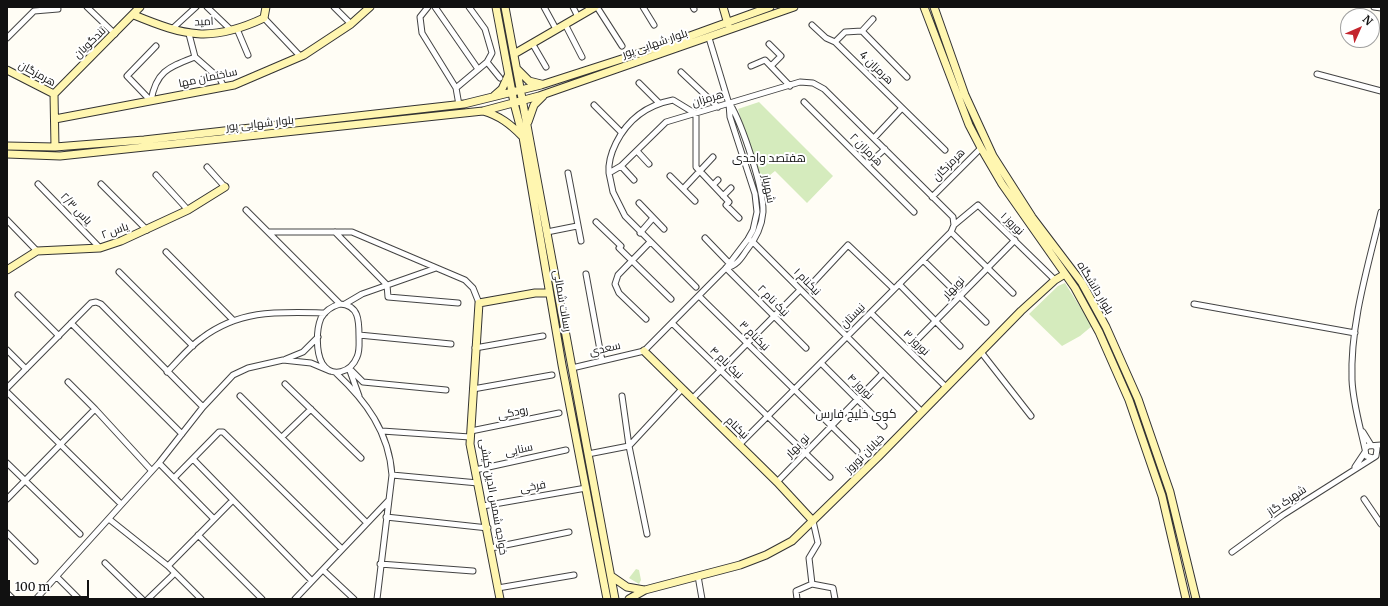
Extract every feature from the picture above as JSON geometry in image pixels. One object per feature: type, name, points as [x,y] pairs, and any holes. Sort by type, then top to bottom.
[{"type":"main road","name":"تندگویان","points":[[54,94],[134,15],[140,7]]},
{"type":"main road","name":"ساختمان مها","points":[[55,119],[224,87],[251,79],[300,56],[351,24],[369,7]]},
{"type":"main road","name":"رسالت شمالی","points":[[496,7],[514,103],[523,137],[572,368],[615,599]]},
{"type":"main road","name":"رسالت شمالی","points":[[505,7],[527,124],[543,232],[549,294],[607,599]]},
{"type":"main road","points":[[514,54],[596,7]]},
{"type":"main road","points":[[723,7],[727,21],[731,28]]},
{"type":"main road","name":"بلوار شهابی پور","points":[[7,154],[60,156],[144,144],[459,105],[547,84],[770,7]]},
{"type":"main road","name":"بلوار شهابی پور","points":[[7,146],[55,147],[144,144],[483,111],[546,93],[709,38],[731,28],[794,7]]},
{"type":"main road","name":"بلوار دانشگاه","points":[[924,7],[969,125],[981,148],[1002,184],[1065,274],[1099,332],[1129,400],[1162,496],[1185,597]]},
{"type":"main road","name":"بلوار دانشگاه","points":[[934,7],[965,95],[993,156],[1028,211],[1082,284],[1106,327],[1138,398],[1170,492],[1195,597]]},
{"type":"main road","points":[[264,18],[265,8]]},
{"type":"main road","name":"امید","points":[[134,15],[189,34],[208,34],[234,30],[264,18]]},
{"type":"main road","points":[[706,30],[709,38]]},
{"type":"main road","points":[[516,68],[529,81],[547,84]]},
{"type":"main road","name":"هرمزگان","points":[[7,70],[54,94],[55,147]]},
{"type":"main road","points":[[491,98],[506,85],[508,72]]},
{"type":"main road","points":[[527,124],[534,105],[546,93]]},
{"type":"main road","points":[[483,111],[505,120],[523,137]]},
{"type":"main road","name":"یاس ۲","points":[[7,270],[38,251],[100,248],[147,230],[188,210],[225,188]]},
{"type":"main road","name":"خیابان نوروز","points":[[629,599],[645,590],[740,565],[766,555],[792,541],[981,352],[1055,280],[1065,274]]},
{"type":"main road","points":[[536,293],[547,282]]},
{"type":"main road","points":[[479,303],[536,293],[549,294]]},
{"type":"main road","name":"خواجه شمس الدين كيشی","points":[[479,303],[475,348],[471,434],[478,482],[492,548],[500,599]]},
{"type":"main road","name":"نیکنام","points":[[644,352],[739,445],[813,521]]},
{"type":"main road","name":"خیابان نوروز","points":[[611,576],[627,587],[645,590]]},
{"type":"main road","points":[[1185,597],[1195,597]]},
{"type":"street","points":[[87,7],[115,34]]},
{"type":"street","points":[[172,29],[196,7]]},
{"type":"street","points":[[207,7],[234,30],[248,54]]},
{"type":"street","points":[[334,7],[351,24]]},
{"type":"street","points":[[428,7],[420,17],[422,33],[456,88],[459,105]]},
{"type":"street","points":[[435,7],[478,70]]},
{"type":"street","points":[[456,88],[487,62],[492,53],[490,41],[485,29],[469,7]]},
{"type":"street","points":[[544,7],[556,30]]},
{"type":"street","points":[[573,7],[578,17]]},
{"type":"street","points":[[596,7],[622,46]]},
{"type":"street","points":[[643,7],[654,25]]},
{"type":"street","points":[[1374,7],[1381,8]]},
{"type":"street","points":[[7,38],[32,9],[58,9]]},
{"type":"street","points":[[264,18],[300,56]]},
{"type":"street","points":[[835,42],[845,32],[862,31],[873,19]]},
{"type":"street","points":[[565,24],[582,57]]},
{"type":"street","name":"هرمزان 4","points":[[812,25],[826,38],[835,42],[945,150]]},
{"type":"street","points":[[862,31],[908,77]]},
{"type":"street","points":[[189,34],[195,58],[220,80],[224,87]]},
{"type":"street","name":"شهریار","points":[[644,352],[726,268],[758,232],[763,213],[761,193],[736,115],[729,104],[709,38]]},
{"type":"street","points":[[532,43],[546,68]]},
{"type":"street","points":[[769,44],[781,56],[771,66]]},
{"type":"street","points":[[151,101],[127,76],[156,46]]},
{"type":"street","points":[[151,101],[154,87],[160,75],[171,67],[195,58]]},
{"type":"street","points":[[751,66],[766,60],[790,86]]},
{"type":"street","points":[[487,62],[500,78]]},
{"type":"street","points":[[681,72],[718,107]]},
{"type":"street","points":[[1317,74],[1381,91]]},
{"type":"street","name":"هرمزان","points":[[609,173],[621,166],[637,152],[666,122],[800,82],[813,83],[824,89],[932,197]]},
{"type":"street","points":[[639,83],[659,103]]},
{"type":"street","points":[[696,287],[640,233],[618,206],[613,192],[608,166],[610,155],[621,132],[638,115],[659,103],[673,100],[696,114],[696,167],[729,202],[726,205],[739,218]]},
{"type":"street","name":"هرمزان ۲","points":[[804,102],[914,212]]},
{"type":"street","points":[[594,105],[621,132]]},
{"type":"street","points":[[874,138],[902,108]]},
{"type":"street","name":"هرمزگان","points":[[932,197],[981,148]]},
{"type":"street","points":[[867,165],[885,149]]},
{"type":"street","points":[[637,152],[649,164]]},
{"type":"street","points":[[683,189],[713,157]]},
{"type":"street","points":[[621,166],[634,180]]},
{"type":"street","points":[[207,167],[225,188]]},
{"type":"street","points":[[568,173],[580,241]]},
{"type":"street","points":[[156,175],[188,210]]},
{"type":"street","points":[[670,176],[695,201]]},
{"type":"street","points":[[713,185],[718,180]]},
{"type":"street","name":"یاس ۲/۳","points":[[38,184],[100,248]]},
{"type":"street","points":[[101,184],[147,230]]},
{"type":"street","points":[[723,196],[731,188]]},
{"type":"street","points":[[932,197],[953,217],[954,225]]},
{"type":"street","points":[[639,204],[664,229]]},
{"type":"street","name":"نوروز ۱","points":[[954,225],[978,205],[1055,280]]},
{"type":"street","points":[[246,210],[343,304],[354,309],[359,318],[358,356],[349,368],[333,372],[311,363],[283,360]]},
{"type":"street","points":[[1361,430],[1377,449],[1374,457],[1366,456],[1356,413],[1352,380],[1355,333],[1381,212]]},
{"type":"street","points":[[640,233],[653,218]]},
{"type":"street","points":[[7,220],[38,251]]},
{"type":"street","points":[[596,222],[621,246],[618,248],[671,299]]},
{"type":"street","name":"نیستان","points":[[739,445],[951,232],[954,225]]},
{"type":"street","points":[[543,232],[578,226]]},
{"type":"street","points":[[268,232],[352,232],[465,280],[473,288],[479,303]]},
{"type":"street","points":[[335,232],[387,285],[388,297],[458,303]]},
{"type":"street","points":[[951,232],[1013,293]]},
{"type":"street","points":[[705,238],[729,263]]},
{"type":"street","name":"شهریار","points":[[726,268],[733,266],[751,240]]},
{"type":"street","name":"نیکنام ۱","points":[[751,240],[883,373]]},
{"type":"street","name":"نوبهار","points":[[908,349],[1015,240]]},
{"type":"street","points":[[646,319],[619,292],[615,284],[618,275],[650,242]]},
{"type":"street","points":[[809,287],[848,245],[894,289]]},
{"type":"street","points":[[166,252],[233,320]]},
{"type":"street","points":[[923,260],[986,322]]},
{"type":"street","points":[[377,599],[380,564],[392,475],[391,459],[380,425],[348,385],[323,364],[319,354],[318,337],[321,319],[331,308],[343,304],[362,294],[436,268]]},
{"type":"street","name":"نیک نام ۲","points":[[726,268],[806,348]]},
{"type":"street","points":[[119,272],[193,346]]},
{"type":"street","points":[[586,274],[602,361]]},
{"type":"street","points":[[899,284],[960,346]]},
{"type":"street","points":[[692,399],[800,290]]},
{"type":"street","points":[[18,295],[59,336]]},
{"type":"street","name":"نیکنام ۳","points":[[699,296],[857,450]]},
{"type":"street","points":[[7,388],[91,303],[96,302],[101,304],[203,407]]},
{"type":"street","points":[[1194,304],[1355,333]]},
{"type":"street","points":[[167,372],[193,346],[219,327],[233,320],[276,312],[325,313]]},
{"type":"street","name":"نوروز ۳","points":[[871,313],[946,387]]},
{"type":"street","points":[[71,323],[182,434]]},
{"type":"street","name":"نیک نام ۴","points":[[672,323],[830,477]]},
{"type":"street","points":[[359,335],[451,344]]},
{"type":"street","points":[[475,348],[543,336]]},
{"type":"street","points":[[36,599],[150,470],[159,463],[203,407],[233,375],[248,368],[283,360],[303,352],[318,337]]},
{"type":"street","points":[[7,350],[26,369]]},
{"type":"street","name":"سعدی","points":[[572,368],[644,352]]},
{"type":"street","points":[[981,352],[1031,416]]},
{"type":"street","name":"نوروز ۴","points":[[821,363],[884,426]]},
{"type":"street","points":[[349,368],[363,382],[446,390]]},
{"type":"street","points":[[349,368],[360,400]]},
{"type":"street","points":[[883,373],[922,412]]},
{"type":"street","name":"نو بهار","points":[[776,482],[883,373]]},
{"type":"street","points":[[473,389],[552,375]]},
{"type":"street","points":[[68,382],[95,409],[150,470]]},
{"type":"street","points":[[285,384],[361,458]]},
{"type":"street","points":[[588,454],[629,446],[682,389]]},
{"type":"street","points":[[7,392],[121,504]]},
{"type":"street","points":[[240,396],[368,523]]},
{"type":"street","points":[[622,396],[629,446],[647,534]]},
{"type":"street","points":[[7,499],[59,444],[95,409]]},
{"type":"street","points":[[282,437],[311,409]]},
{"type":"street","name":"رودکی","points":[[382,431],[471,434],[559,413]]},
{"type":"street","points":[[174,478],[219,432],[223,432],[342,549]]},
{"type":"street","points":[[1355,468],[1365,450],[1373,446],[1381,445]]},
{"type":"street","name":"سنایی","points":[[476,470],[566,450]]},
{"type":"street","name":"شهرک گاز","points":[[1232,552],[1283,515],[1381,452]]},
{"type":"street","points":[[193,459],[312,581]]},
{"type":"street","points":[[7,463],[80,534]]},
{"type":"street","points":[[159,463],[214,519]]},
{"type":"street","points":[[392,475],[478,482]]},
{"type":"street","name":"فرخی","points":[[483,506],[586,488]]},
{"type":"street","points":[[168,566],[233,500]]},
{"type":"street","points":[[1364,500],[1381,524]]},
{"type":"street","points":[[295,599],[388,501]]},
{"type":"street","points":[[386,517],[488,528]]},
{"type":"street","points":[[109,518],[175,572],[201,599]]},
{"type":"street","points":[[812,584],[809,558],[818,543],[813,521]]},
{"type":"street","points":[[492,548],[568,532]]},
{"type":"street","points":[[7,533],[34,561]]},
{"type":"street","points":[[198,535],[262,599]]},
{"type":"street","points":[[106,563],[142,599]]},
{"type":"street","points":[[380,564],[473,571]]},
{"type":"street","points":[[323,570],[354,599]]},
{"type":"street","points":[[148,599],[175,572]]},
{"type":"street","points":[[498,588],[574,575]]},
{"type":"street","points":[[698,576],[702,599]]},
{"type":"street","points":[[57,577],[79,599]]},
{"type":"street","points":[[797,599],[796,591],[812,584],[833,588],[835,599]]},
{"type":"street","points":[[7,593],[13,599]]},
{"type":"green space","points":[[759,102],[833,176],[807,203],[775,171],[760,183],[738,109]]},
{"type":"green space","points":[[1065,283],[1092,326],[1080,336],[1062,346],[1029,314],[1058,286]]},
{"type":"green space","points":[[636,569],[639,570],[641,580],[639,584],[629,578]]},
{"type":"district","name":"هفتصد واحدی","points":[[769,159]]},
{"type":"district","name":"کوی خلیج فارس","points":[[856,415]]}]
